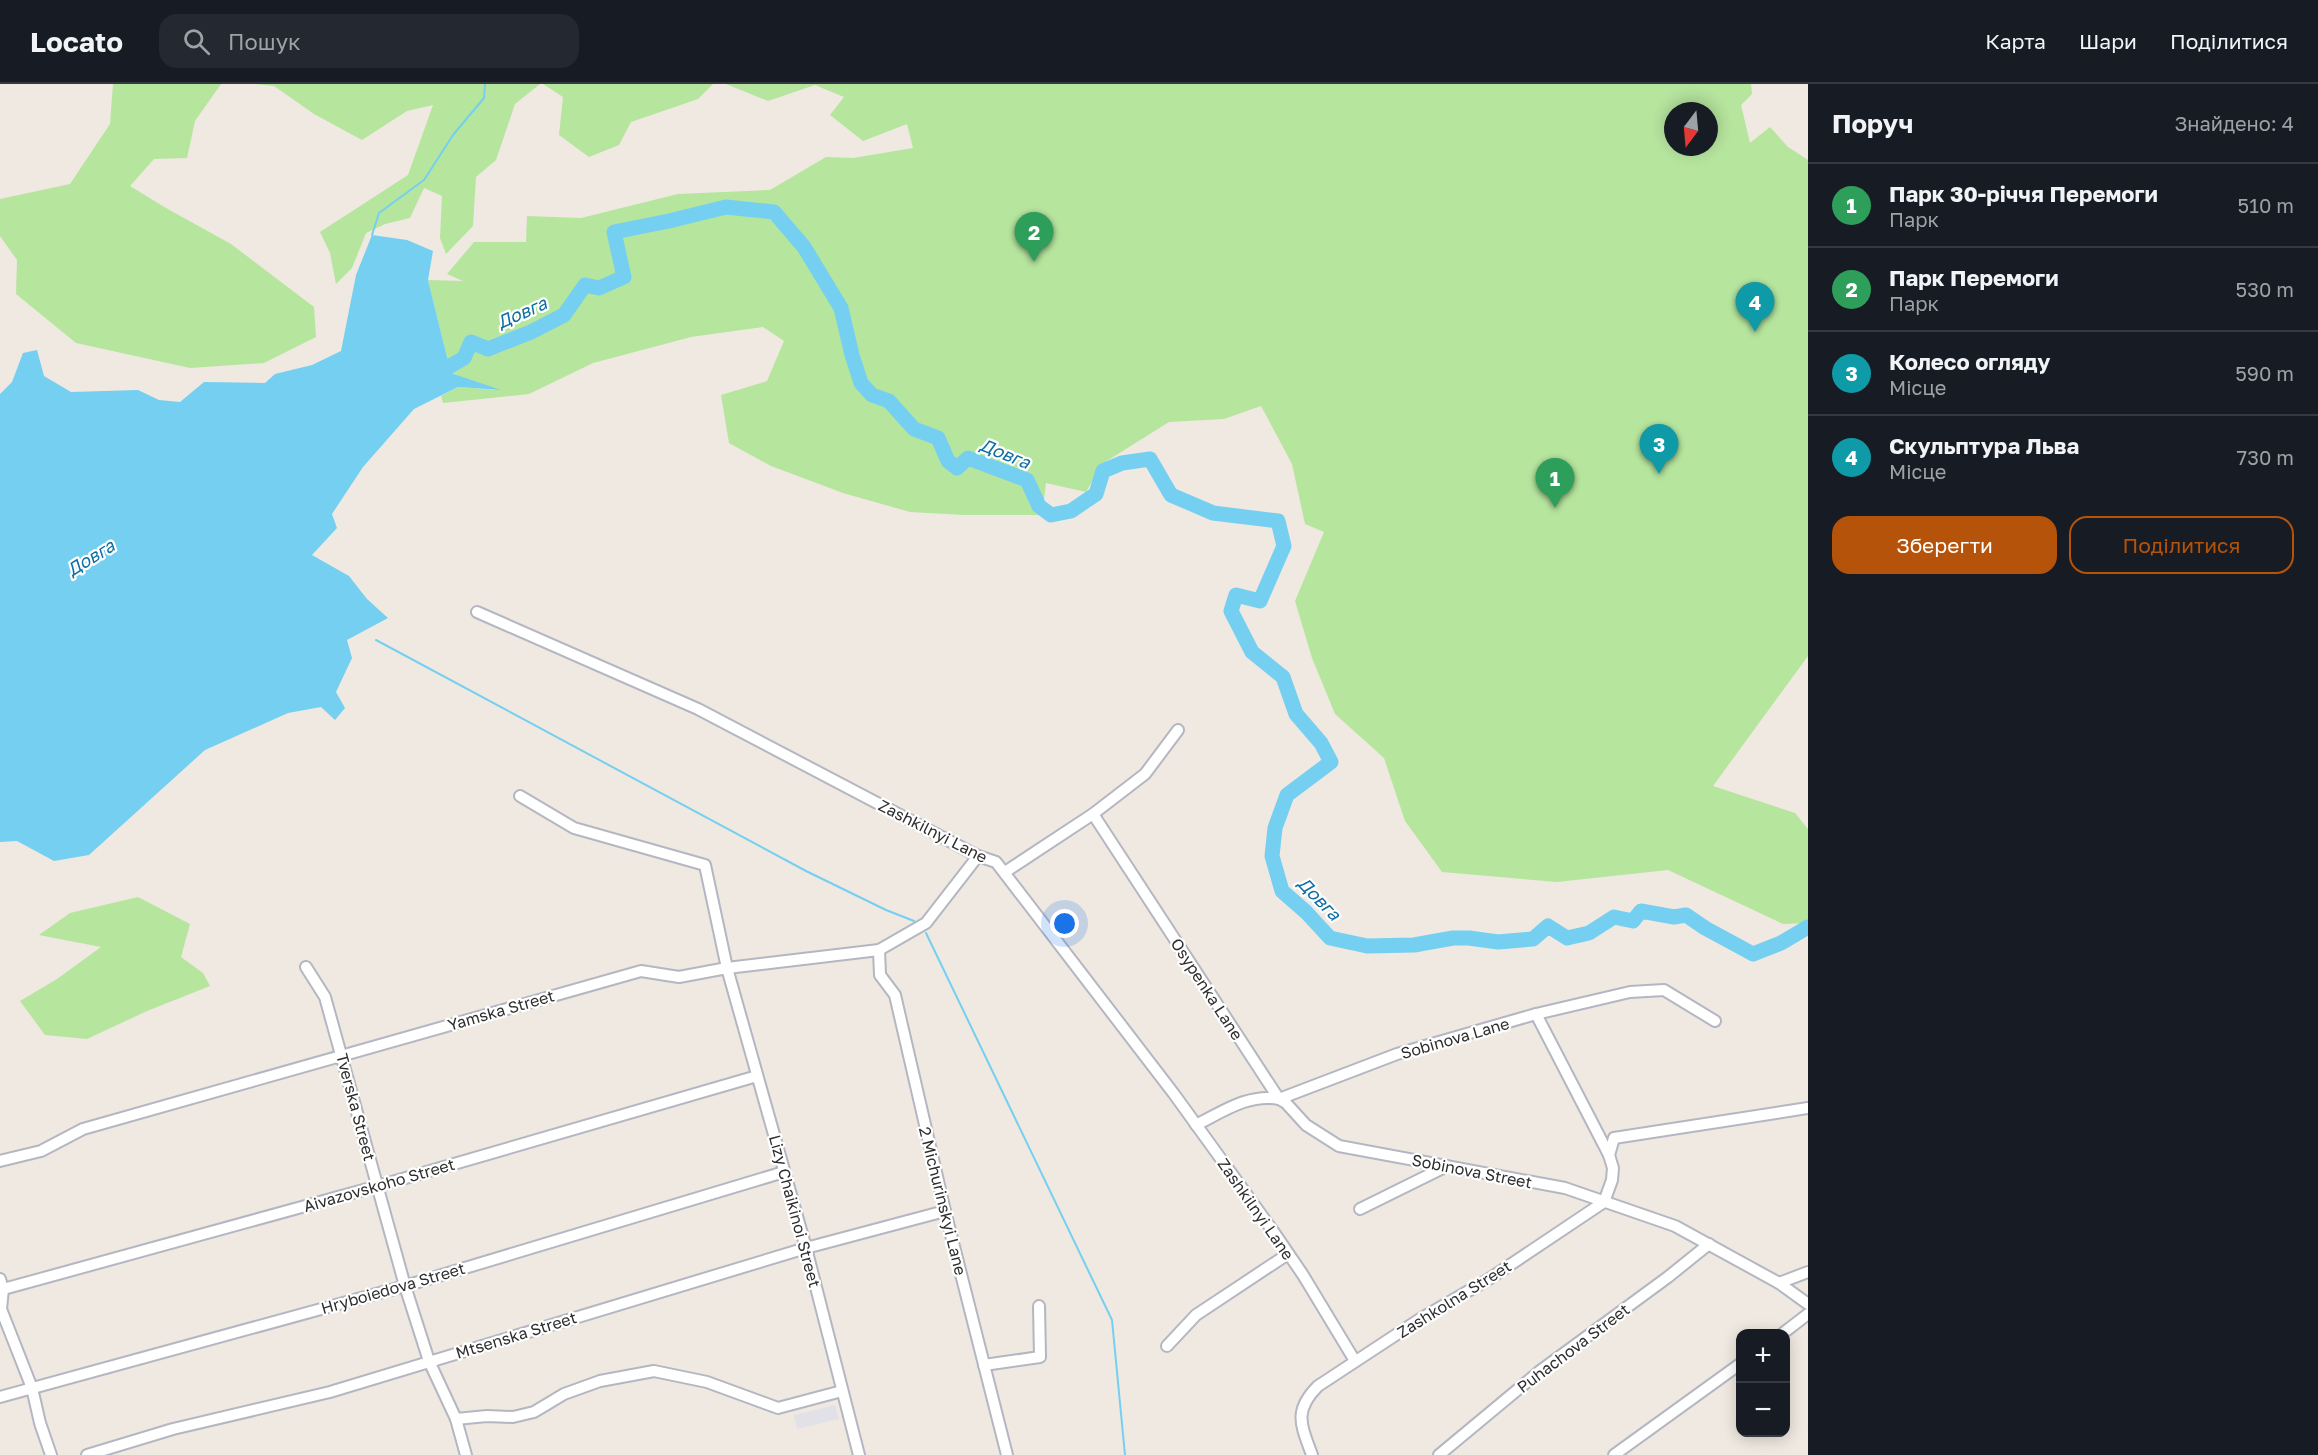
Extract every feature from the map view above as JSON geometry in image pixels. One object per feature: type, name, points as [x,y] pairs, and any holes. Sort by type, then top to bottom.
[{"type":"street","name":"Zashkilnyi Lane","points":[[477,612],[698,709],[978,856],[996,862],[1196,1125],[1288,1254],[1355,1361]]},
{"type":"street","points":[[1005,872],[1093,814],[1145,774],[1178,730]]},
{"type":"street","name":"Lizy Chaikinoi Street","points":[[520,796],[574,828],[705,865],[727,968],[806,1248],[859,1455]]},
{"type":"street","name":"Osypenka Lane","points":[[1093,814],[1279,1099],[1291,1108],[1306,1125],[1339,1146]]},
{"type":"street","name":"Yamska Street","points":[[0,1161],[41,1150],[83,1129],[641,971],[679,977],[727,968],[879,950],[926,923],[978,856]]},
{"type":"street","name":"2 Michurinskyi Lane","points":[[879,950],[880,975],[895,995],[945,1211],[1007,1455]]},
{"type":"street","name":"Tverska Street","points":[[306,967],[325,997],[405,1286],[429,1361],[456,1419],[466,1455]]},
{"type":"street","name":"Sobinova Lane","points":[[1196,1125],[1227,1109],[1260,1097],[1279,1099],[1397,1054],[1536,1014],[1630,992],[1664,990],[1716,1021]]},
{"type":"street","points":[[1536,1014],[1609,1155],[1612,1180],[1604,1203],[1676,1226],[1779,1283],[1808,1304]]},
{"type":"street","name":"Aivazovskoho Street","points":[[1,1286],[378,1186],[757,1076]]},
{"type":"street","points":[[1609,1155],[1614,1138],[1808,1108]]},
{"type":"street","name":"Sobinova Street","points":[[1339,1146],[1565,1188],[1604,1203]]},
{"type":"street","points":[[1360,1209],[1448,1166]]},
{"type":"street","name":"Hryboiedova Street","points":[[0,1397],[405,1286],[784,1172]]},
{"type":"street","name":"Zashkolna Street","points":[[1312,1455],[1302,1427],[1300,1413],[1306,1398],[1318,1386],[1420,1319],[1489,1279],[1604,1203]]},
{"type":"street","name":"Mtsenska Street","points":[[87,1455],[173,1429],[330,1392],[806,1248],[945,1211]]},
{"type":"street","name":"Puhachova Street","points":[[1439,1455],[1540,1371],[1709,1244]]},
{"type":"street","points":[[1167,1346],[1196,1315],[1288,1254]]},
{"type":"street","points":[[1779,1283],[1808,1272]]},
{"type":"street","points":[[1,1286],[1,1310],[32,1388],[39,1423],[51,1455]]},
{"type":"street","points":[[984,1365],[1040,1357],[1039,1306]]},
{"type":"street","points":[[1788,1329],[1808,1314]]},
{"type":"street","points":[[1614,1455],[1736,1367]]},
{"type":"street","points":[[456,1419],[487,1416],[513,1417],[534,1412],[564,1394],[600,1381],[654,1371],[707,1382],[778,1408],[842,1391]]},
{"type":"shaded area","points":[[835,1405],[839,1419],[797,1429],[794,1415]]},
{"type":"green space","points":[[113,84],[221,84],[195,121],[187,158],[154,159],[130,186],[231,244],[314,307],[316,337],[264,363],[190,368],[76,343],[16,294],[17,260],[0,236],[0,199],[70,184],[110,124]]},
{"type":"green space","points":[[255,84],[540,84],[515,104],[496,160],[476,177],[473,226],[446,254],[440,238],[442,196],[424,188],[410,218],[385,224],[366,233],[352,268],[336,284],[330,253],[320,232],[408,175],[433,105],[407,111],[362,140],[314,114],[274,86]]},
{"type":"green space","points":[[543,84],[713,84],[698,99],[631,122],[619,145],[589,157],[559,135],[563,97]]},
{"type":"green space","points":[[726,84],[1751,84],[1752,94],[1741,105],[1750,143],[1770,127],[1788,147],[1808,160],[1808,656],[1713,786],[1795,813],[1808,829],[1808,923],[1783,924],[1668,870],[1557,882],[1442,872],[1405,821],[1384,758],[1335,714],[1312,658],[1295,601],[1324,532],[1305,524],[1292,464],[1261,406],[1224,419],[1169,422],[1102,464],[1086,492],[1046,483],[1042,515],[964,515],[910,512],[843,493],[771,466],[729,443],[721,395],[767,381],[784,341],[763,327],[691,337],[593,363],[529,394],[443,403],[441,396],[458,387],[498,390],[451,373],[428,280],[463,281],[447,274],[474,242],[526,242],[527,216],[581,218],[678,194],[770,190],[826,157],[853,158],[913,148],[907,124],[863,141],[830,115],[844,97],[815,85],[768,101]]},
{"type":"green space","points":[[138,897],[190,924],[181,957],[203,973],[210,986],[147,1011],[87,1039],[45,1035],[20,1001],[57,979],[101,947],[39,935],[70,913]]},
{"type":"water","points":[[372,235],[407,240],[433,251],[428,280],[451,373],[501,390],[458,387],[414,409],[363,467],[332,514],[337,528],[312,555],[349,576],[367,599],[388,618],[347,640],[352,658],[336,692],[345,708],[335,720],[321,707],[288,713],[205,750],[89,855],[54,861],[17,841],[0,842],[0,394],[12,382],[23,353],[37,350],[44,376],[71,392],[138,390],[159,400],[180,402],[204,382],[265,383],[275,374],[312,365],[341,351],[356,275]]},
{"type":"waterway","points":[[372,235],[379,213],[424,180],[453,135],[484,98],[485,84]]},
{"type":"waterway","name":"Довга","points":[[431,377],[464,358],[471,342],[488,349],[531,332],[564,315],[585,285],[599,288],[624,277],[614,232],[726,207],[774,212],[804,247],[841,308],[861,383],[872,395],[889,401],[914,429],[938,438],[948,461],[957,468],[968,458],[1027,480],[1039,506],[1051,515],[1071,511],[1096,494],[1103,471],[1122,463],[1150,459],[1171,495],[1213,513],[1278,521],[1284,546],[1260,601],[1236,595],[1231,611],[1252,652],[1283,677],[1296,714],[1321,743],[1331,762],[1287,795],[1275,828],[1272,856],[1282,891],[1330,938],[1367,946],[1414,945],[1453,938],[1498,942],[1533,939],[1548,926],[1567,938],[1589,933],[1614,917],[1633,921],[1641,911],[1674,917],[1686,915],[1753,954],[1781,943],[1808,927]]},
{"type":"waterway","points":[[376,640],[806,871],[914,921]]},
{"type":"waterway","points":[[926,933],[1112,1320],[1125,1455]]},
{"type":"place","name":"Парк Перемоги","points":[[1034,262]]},
{"type":"place","name":"Скульптура Льва","points":[[1755,332]]},
{"type":"place","name":"Колесо огляду","points":[[1659,474]]},
{"type":"place","name":"Парк 30-річчя Перемоги","points":[[1555,508]]}]
